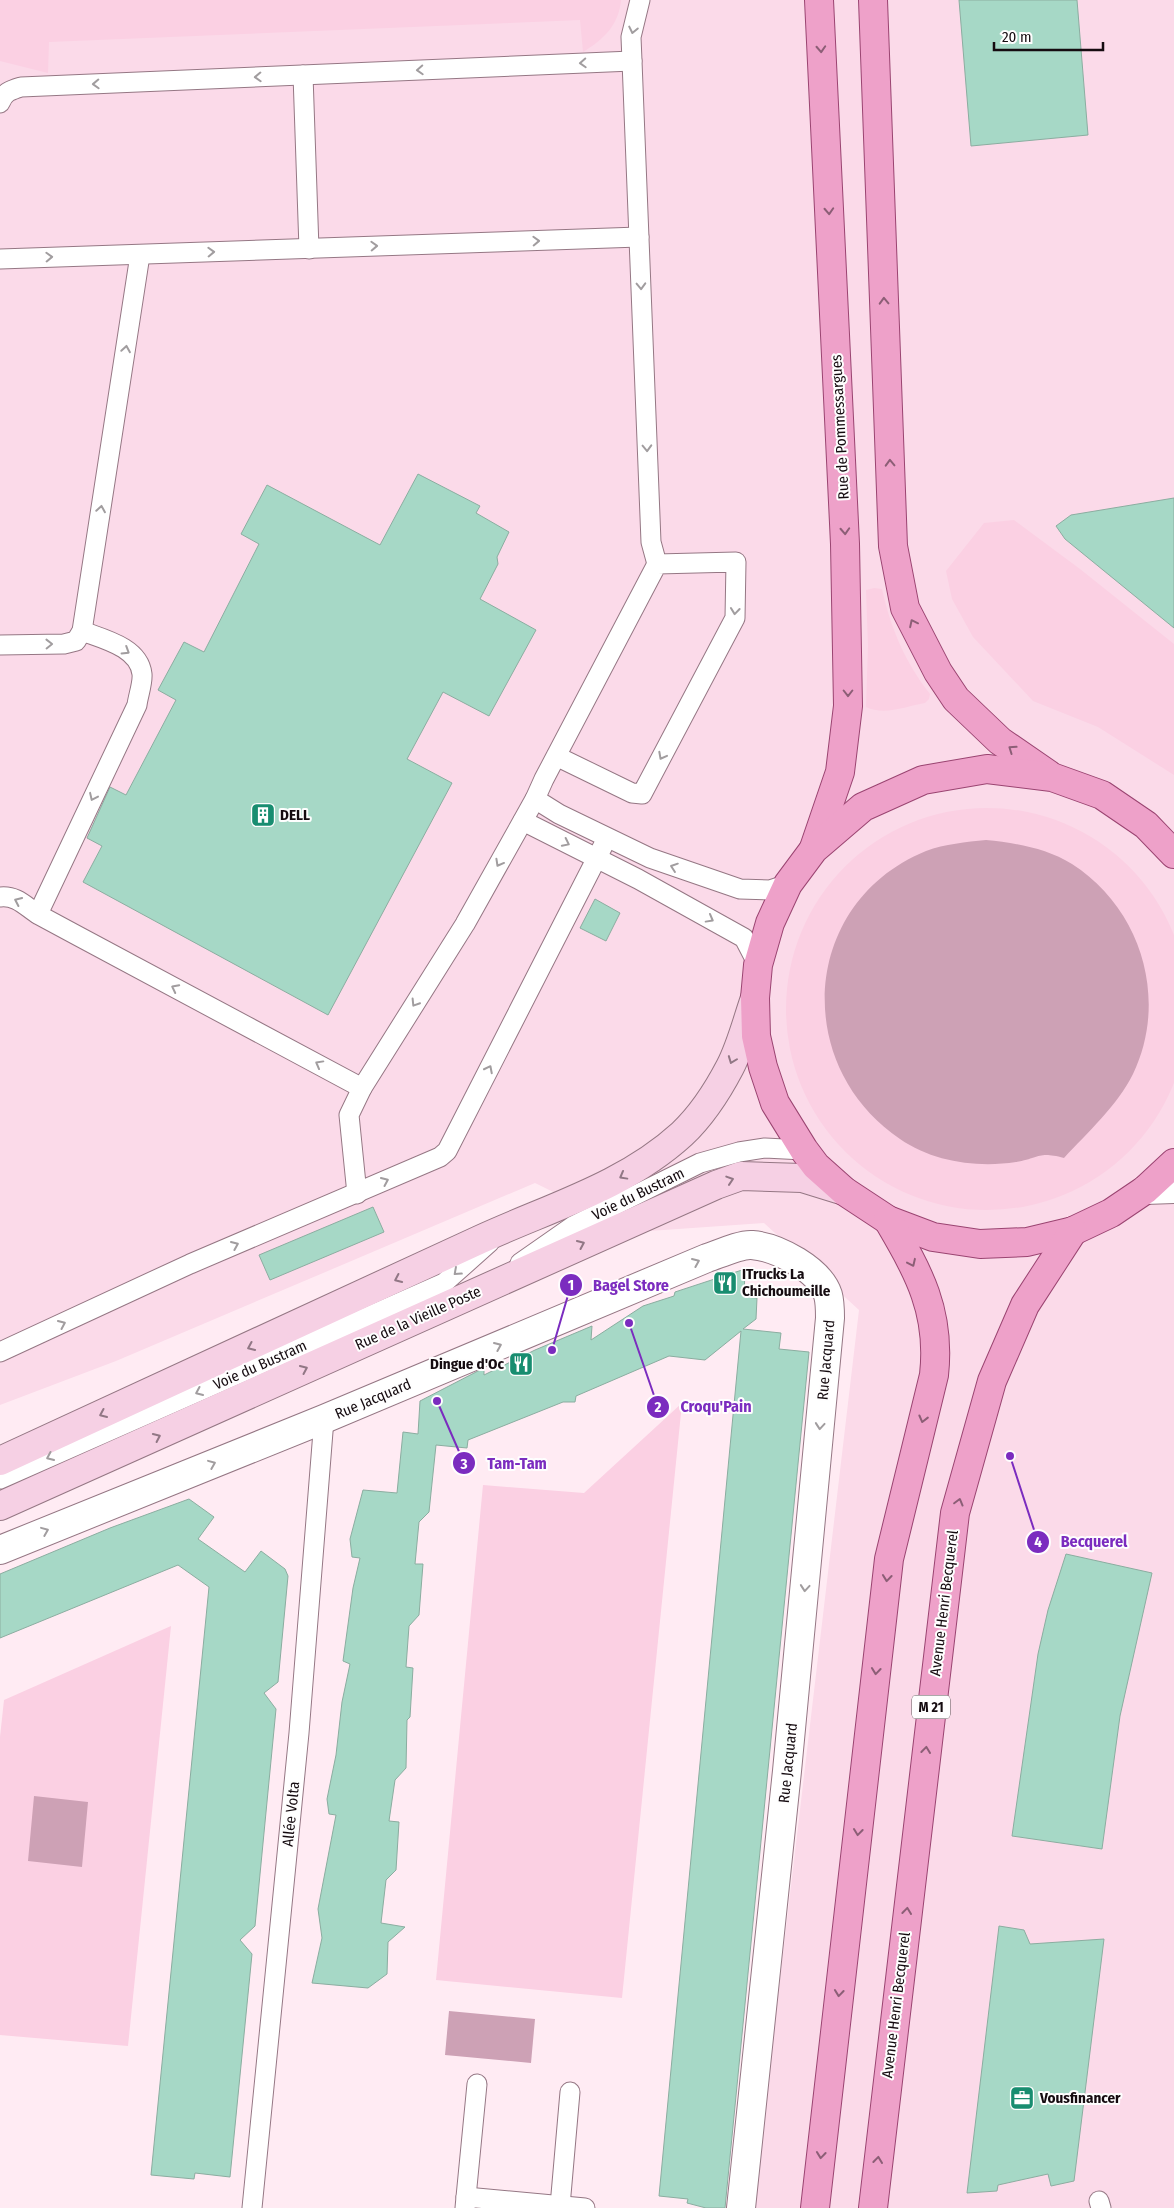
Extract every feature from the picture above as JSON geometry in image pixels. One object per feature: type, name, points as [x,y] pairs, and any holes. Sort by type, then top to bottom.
[{"type":"main road","name":"Rue de Pommessargues","points":[[814,849],[840,772],[848,706],[846,544],[819,0]]},
{"type":"main road","points":[[873,0],[893,546],[905,608],[938,672],[956,699],[1000,741],[1052,777]]},
{"type":"main road","points":[[1174,854],[1146,825],[1102,796],[1052,777],[987,769],[922,780],[863,807],[814,849],[788,884],[770,923],[758,965],[755,998],[756,1036],[763,1067],[775,1102],[816,1166],[844,1191],[888,1220],[933,1237],[980,1244],[1028,1242],[1073,1231],[1111,1213],[1145,1190],[1174,1163]]},
{"type":"main road","points":[[0,1461],[506,1228],[620,1178],[648,1162],[683,1133],[703,1109],[730,1067],[755,998]]},
{"type":"main road","name":"Rue de la Vieille Poste","points":[[0,1506],[716,1185],[741,1176],[802,1178],[844,1191]]},
{"type":"main road","points":[[815,2208],[889,1559],[934,1375],[937,1349],[929,1300],[909,1256],[888,1220]]},
{"type":"main road","name":"Avenue Henri Becquerel","points":[[873,2208],[930,1710],[955,1513],[992,1381],[1025,1306],[1073,1231]]},
{"type":"street","points":[[1145,1190],[1174,1189]]},
{"type":"street","name":"Rue Jacquard","points":[[0,1550],[324,1419],[707,1258],[751,1245],[780,1252],[800,1262],[818,1280],[828,1295],[830,1318],[788,1761],[741,2208]]},
{"type":"lane","points":[[357,1194],[349,1115],[362,1088],[465,924],[535,799],[658,564],[651,542],[631,37],[640,0]]},
{"type":"lane","points":[[0,103],[9,90],[22,87],[632,61]]},
{"type":"lane","points":[[303,75],[309,249]]},
{"type":"lane","points":[[0,259],[638,237]]},
{"type":"lane","points":[[0,645],[64,644],[76,641],[82,631],[140,254]]},
{"type":"lane","points":[[556,756],[632,793],[642,794],[735,618],[736,562],[658,564]]},
{"type":"lane","points":[[38,914],[137,705],[142,674],[136,657],[114,643],[82,631]]},
{"type":"lane","points":[[535,799],[559,814],[650,858],[740,889],[770,890],[788,884]]},
{"type":"lane","points":[[522,821],[596,858],[744,938],[758,965]]},
{"type":"lane","points":[[0,1352],[190,1264],[440,1157],[447,1151],[607,838]]},
{"type":"lane","points":[[0,897],[7,896],[22,902],[38,914],[362,1088]]},
{"type":"lane","name":"Voie du Bustram","points":[[489,1286],[573,1226],[700,1163],[739,1152],[766,1148],[804,1150]]},
{"type":"lane","name":"Voie du Bustram","points":[[0,1479],[444,1283],[506,1228]]},
{"type":"lane","name":"Allée Volta","points":[[252,2208],[299,1733],[324,1419]]},
{"type":"lane","points":[[477,2084],[466,2202],[585,2208]]},
{"type":"lane","points":[[560,2206],[570,2092]]},
{"type":"shaded area","points":[[0,0],[1174,0],[1174,2208],[753,2208],[859,1310],[764,1223],[635,1232],[535,1183],[116,1361],[0,1405]]},
{"type":"shaded area","points":[[0,0],[621,0],[617,17],[609,31],[583,52],[580,20],[49,42],[48,73],[0,61]]},
{"type":"shaded area","points":[[1014,520],[1080,569],[1174,644],[1174,775],[1098,727],[1033,701],[973,637],[952,599],[946,571],[984,523]]},
{"type":"shaded area","points":[[882,589],[900,644],[913,670],[930,694],[929,699],[925,703],[880,711],[866,707],[868,646],[866,590]]},
{"type":"shaded area","points":[[987,808],[1026,812],[1064,823],[1099,842],[1129,867],[1154,897],[1173,932],[1184,970],[1188,1009],[1184,1048],[1173,1086],[1154,1121],[1129,1151],[1099,1176],[1064,1195],[1026,1206],[987,1210],[948,1206],[910,1195],[875,1176],[845,1151],[820,1121],[801,1086],[790,1048],[786,1009],[790,970],[801,932],[820,897],[845,867],[875,842],[910,823],[948,812]]},
{"type":"shaded area","points":[[986,840],[1041,850],[1072,864],[1096,883],[1116,905],[1131,930],[1142,957],[1148,986],[1148,1016],[1144,1045],[1133,1074],[1110,1108],[1064,1158],[1044,1155],[1001,1164],[971,1163],[941,1158],[913,1147],[900,1139],[865,1107],[840,1070],[827,1029],[825,986],[834,945],[854,907],[885,875],[926,851],[948,845]]},
{"type":"shaded area","points":[[682,1403],[622,1998],[436,1980],[483,1485],[584,1493]]},
{"type":"shaded area","points":[[171,1626],[128,2046],[0,2035],[0,1737],[4,1700]]},
{"type":"shaded area","points":[[34,1796],[88,1802],[82,1867],[28,1861]]},
{"type":"shaded area","points":[[449,2011],[535,2019],[531,2063],[445,2055]]},
{"type":"building","points":[[959,0],[1077,0],[1088,135],[971,146]]},
{"type":"building","points":[[418,474],[480,506],[476,513],[509,532],[497,557],[498,564],[480,599],[536,630],[489,716],[443,692],[407,759],[452,783],[328,1015],[83,882],[102,846],[87,838],[110,787],[126,795],[176,700],[158,690],[184,642],[204,652],[259,544],[241,534],[267,485],[380,545]]},
{"type":"building","points":[[1174,498],[1174,628],[1065,539],[1056,526],[1071,515]]},
{"type":"building","points":[[595,899],[620,913],[606,941],[580,928]]},
{"type":"building","points":[[373,1207],[384,1232],[270,1280],[259,1255]]},
{"type":"building","points":[[745,1269],[744,1297],[757,1298],[756,1319],[743,1329],[781,1333],[779,1349],[809,1352],[725,2208],[706,2208],[687,2203],[688,2199],[659,2196],[741,1331],[705,1360],[669,1356],[576,1396],[575,1402],[563,1402],[468,1440],[467,1448],[436,1445],[429,1512],[419,1522],[415,1564],[423,1564],[419,1615],[409,1626],[406,1667],[413,1668],[410,1717],[407,1720],[406,1768],[395,1780],[389,1821],[399,1822],[396,1870],[386,1880],[381,1923],[405,1927],[388,1942],[387,1974],[368,1988],[312,1983],[322,1938],[318,1909],[336,1815],[329,1814],[327,1799],[336,1755],[342,1702],[350,1664],[343,1661],[353,1588],[360,1558],[352,1557],[350,1539],[363,1490],[397,1493],[403,1432],[418,1434],[420,1401],[484,1368],[484,1375],[535,1350],[592,1326],[591,1340],[643,1306],[674,1296],[675,1292]]},
{"type":"building","points":[[189,1499],[214,1517],[198,1539],[245,1572],[261,1551],[285,1569],[288,1576],[278,1682],[264,1693],[276,1709],[255,1926],[240,1940],[252,1954],[230,2177],[195,2173],[194,2179],[151,2175],[209,1587],[178,1565],[0,1638],[0,1574],[110,1528]]},
{"type":"building","points":[[1066,1554],[1152,1573],[1120,1716],[1102,1849],[1012,1836],[1038,1654],[1048,1610]]},
{"type":"building","points":[[999,1926],[1024,1930],[1030,1944],[1104,1939],[1074,2181],[1051,2186],[1048,2174],[998,2185],[997,2191],[967,2193]]},
{"type":"place","name":"DELL","points":[[263,815]]},
{"type":"place","name":"ITrucks La Chichoumeille","points":[[725,1283]]},
{"type":"place","name":"Croqu'Pain","points":[[629,1323]]},
{"type":"place","name":"Bagel Store","points":[[552,1350]]},
{"type":"place","name":"Dingue d'Oc","points":[[521,1364]]},
{"type":"place","name":"Tam-Tam","points":[[437,1401]]},
{"type":"place","name":"Becquerel","points":[[1010,1456]]},
{"type":"place","name":"Vousfinancer","points":[[1022,2098]]}]
